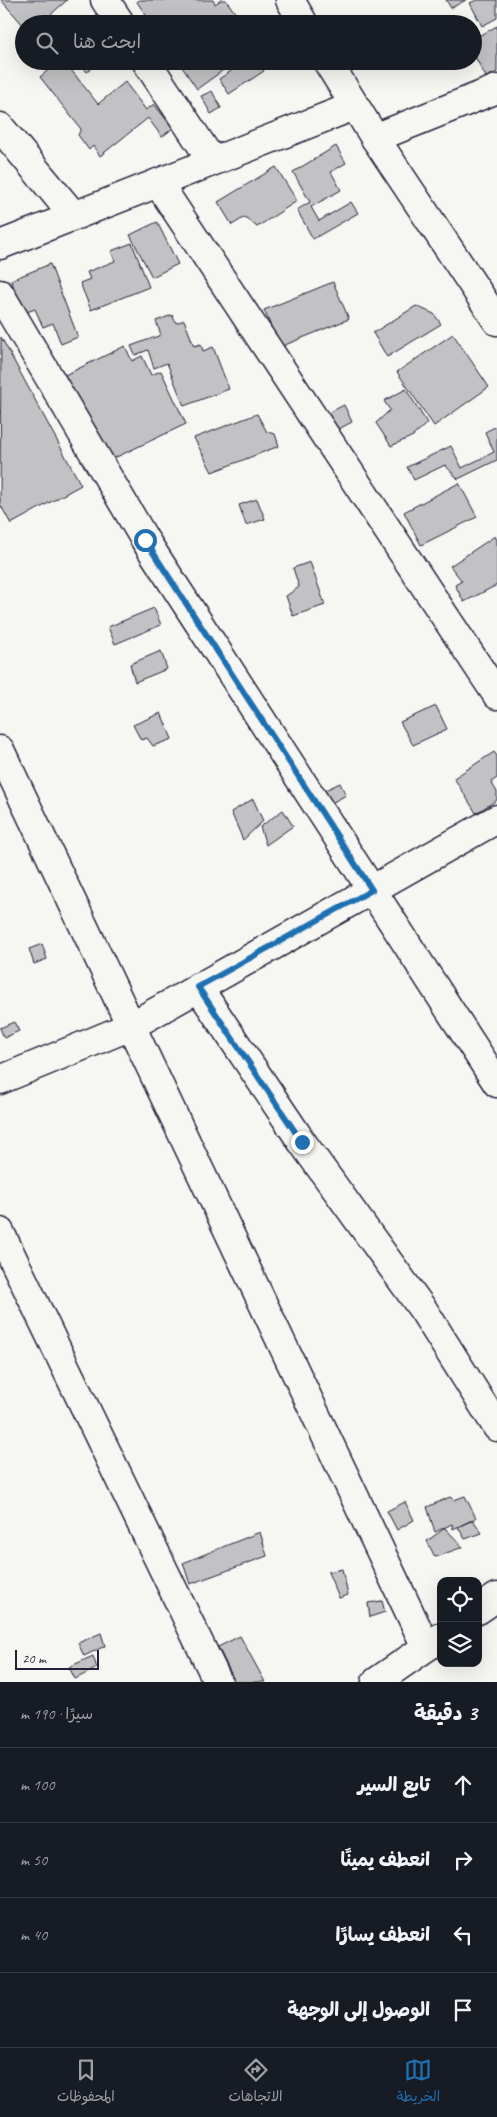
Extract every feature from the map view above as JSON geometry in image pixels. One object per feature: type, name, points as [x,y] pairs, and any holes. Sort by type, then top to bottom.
[{"type":"street","points":[[105,0],[115,15]]},
{"type":"street","points":[[290,0],[299,15]]},
{"type":"street","points":[[152,70],[212,161]]},
{"type":"street","points":[[332,70],[354,106],[497,321]]},
{"type":"street","points":[[375,138],[497,88]]},
{"type":"street","points":[[0,245],[354,106]]},
{"type":"street","points":[[0,127],[74,216]]},
{"type":"street","points":[[158,183],[497,695]]},
{"type":"street","points":[[0,294],[145,540],[497,1083]]},
{"type":"street","points":[[0,750],[131,1026],[433,1642],[376,1682]]},
{"type":"street","points":[[0,1080],[131,1026],[497,819]]},
{"type":"street","points":[[198,987],[302,1142],[424,1311],[497,1427]]},
{"type":"street","points":[[0,1232],[218,1682]]},
{"type":"street","points":[[482,1607],[497,1597]]},
{"type":"building","points":[[1,0],[67,0],[50,15],[15,16]]},
{"type":"building","points":[[139,0],[213,0],[215,4],[221,0],[226,0],[237,15],[146,15],[137,2]]},
{"type":"building","points":[[446,0],[466,0],[451,8]]},
{"type":"building","points":[[477,0],[497,0],[497,18],[482,26],[482,15],[476,15],[470,3]]},
{"type":"building","points":[[497,26],[497,72],[486,77],[482,70],[482,34]]},
{"type":"building","points":[[48,70],[71,70],[98,104],[125,82],[146,110],[154,104],[173,128],[162,137],[148,118],[100,156],[93,146],[89,150],[78,135],[81,129],[40,77]]},
{"type":"building","points":[[184,70],[223,70],[197,89]]},
{"type":"building","points":[[232,70],[264,71],[229,94],[219,79]]},
{"type":"building","points":[[212,91],[221,108],[211,114],[201,96]]},
{"type":"building","points":[[336,146],[346,163],[331,172],[341,190],[311,207],[319,221],[351,202],[358,213],[313,239],[297,210],[310,202],[293,172]]},
{"type":"building","points":[[276,167],[297,201],[257,227],[245,217],[232,225],[218,202]]},
{"type":"building","points":[[157,222],[178,264],[152,277],[130,235]]},
{"type":"building","points":[[132,243],[149,287],[91,310],[80,283],[90,279],[87,272],[115,261],[111,251]]},
{"type":"building","points":[[50,264],[78,337],[61,344],[53,323],[43,327],[35,309],[24,313],[11,280]]},
{"type":"building","points":[[333,282],[349,319],[280,347],[264,310]]},
{"type":"building","points":[[416,306],[434,314],[441,324],[387,357],[373,333]]},
{"type":"building","points":[[172,315],[176,323],[184,320],[194,346],[201,344],[203,351],[213,347],[229,389],[184,406],[167,363],[154,368],[148,350],[135,355],[131,346],[161,335],[156,321]]},
{"type":"building","points":[[453,334],[489,387],[434,426],[397,372]]},
{"type":"building","points":[[1,337],[81,485],[11,524],[0,504]]},
{"type":"building","points":[[125,346],[132,361],[142,356],[151,375],[161,371],[186,424],[106,462],[65,375]]},
{"type":"building","points":[[406,389],[427,423],[413,436],[391,446],[376,423],[390,410],[384,401]]},
{"type":"building","points":[[344,405],[352,422],[329,434],[320,417]]},
{"type":"building","points":[[257,414],[267,432],[275,434],[279,446],[212,472],[194,438]]},
{"type":"building","points":[[497,426],[497,460],[458,479],[445,465],[414,480],[407,467],[451,446],[462,468],[494,452],[485,432]]},
{"type":"building","points":[[459,483],[477,517],[421,545],[404,512]]},
{"type":"building","points":[[257,499],[265,519],[246,525],[239,505]]},
{"type":"building","points":[[495,536],[497,540],[497,585],[464,602],[455,585],[462,581],[450,566]]},
{"type":"building","points":[[310,562],[325,605],[293,616],[286,596],[299,587],[293,568]]},
{"type":"building","points":[[154,608],[161,625],[115,644],[108,627]]},
{"type":"building","points":[[161,651],[167,669],[135,682],[130,664]]},
{"type":"building","points":[[436,706],[447,729],[413,745],[400,722]]},
{"type":"building","points":[[161,713],[172,739],[153,746],[147,738],[141,740],[133,725]]},
{"type":"building","points":[[494,752],[497,756],[497,778],[491,782],[497,792],[497,800],[476,813],[454,778]]},
{"type":"building","points":[[340,783],[346,795],[326,806],[319,793]]},
{"type":"building","points":[[253,799],[263,821],[243,840],[231,812]]},
{"type":"building","points":[[283,810],[293,826],[266,845],[260,827]]},
{"type":"building","points":[[42,944],[47,959],[34,964],[29,949]]},
{"type":"building","points":[[14,1022],[19,1031],[4,1038],[0,1028]]},
{"type":"building","points":[[465,1496],[476,1518],[453,1529],[452,1524],[435,1532],[427,1507],[450,1497],[454,1500]]},
{"type":"building","points":[[405,1502],[414,1520],[397,1530],[387,1511]]},
{"type":"building","points":[[473,1520],[482,1533],[465,1539],[458,1527]]},
{"type":"building","points":[[445,1528],[463,1547],[435,1557],[427,1541]]},
{"type":"building","points":[[260,1532],[267,1556],[190,1584],[183,1563]]},
{"type":"building","points":[[342,1569],[348,1595],[339,1598],[328,1572]]},
{"type":"building","points":[[382,1601],[385,1612],[370,1617],[368,1603]]},
{"type":"building","points":[[101,1633],[105,1646],[84,1656],[78,1643]]},
{"type":"building","points":[[240,1636],[265,1682],[235,1682],[218,1647]]},
{"type":"building","points":[[93,1656],[97,1668],[75,1679],[69,1667]]},
{"type":"route","points":[[145,540],[372,890],[198,987],[302,1142]]}]
